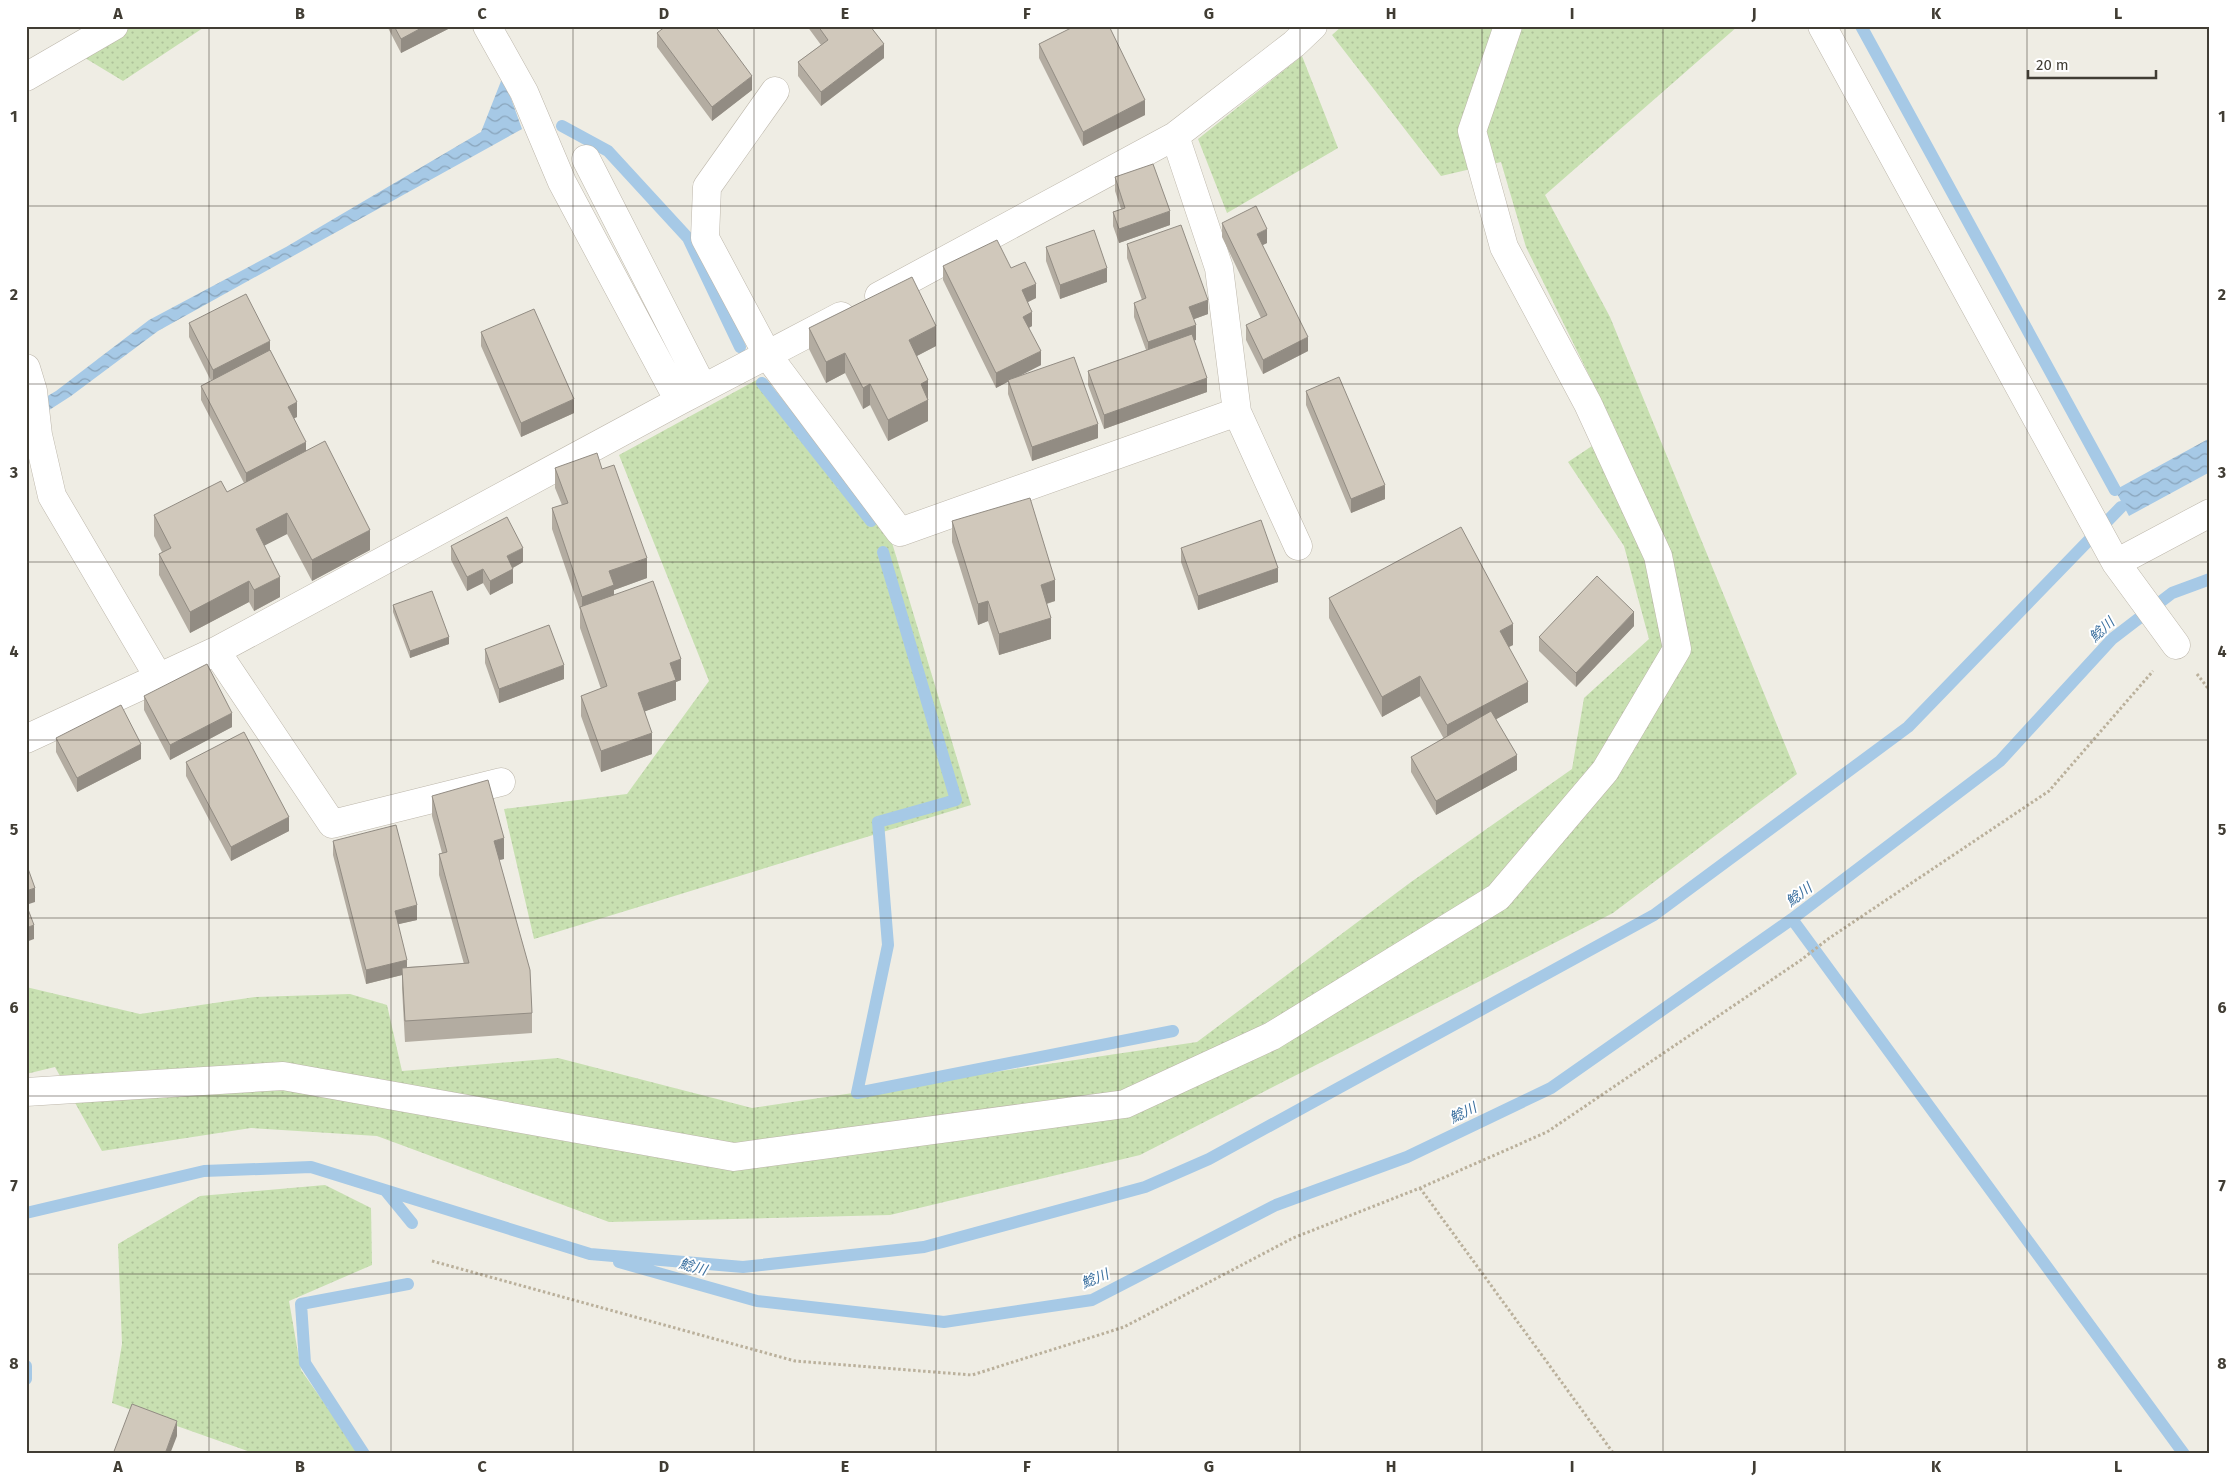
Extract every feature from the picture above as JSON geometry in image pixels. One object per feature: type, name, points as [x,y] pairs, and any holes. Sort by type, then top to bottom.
[{"type":"street","points":[[26,77],[114,26]]},
{"type":"street","points":[[487,26],[524,92],[562,182],[679,401]]},
{"type":"street","points":[[26,739],[216,651],[1175,136],[1294,44],[1313,26]]},
{"type":"street","points":[[26,1092],[283,1076],[734,1157],[1125,1104],[1272,1036],[1498,897],[1605,771],[1677,649],[1658,556],[1588,404],[1504,247],[1472,131],[1508,26]]},
{"type":"street","points":[[1822,26],[2112,555],[2176,645]]},
{"type":"street","points":[[775,91],[707,187],[705,238],[768,356],[900,532],[1237,412]]},
{"type":"street","points":[[1175,136],[1220,268],[1237,412],[1298,546]]},
{"type":"street","points":[[586,159],[703,388]]},
{"type":"street","points":[[30,379],[38,435],[52,496],[159,678]]},
{"type":"street","points":[[2112,555],[2210,513]]},
{"type":"street","points":[[216,651],[332,824],[501,782]]},
{"type":"path","points":[[432,1261],[795,1361],[972,1375],[1124,1327],[1293,1238],[1420,1188],[1547,1132],[1801,960],[1828,939],[2049,791],[2176,645]]},
{"type":"path","points":[[1420,1188],[1614,1454]]},
{"type":"green space","points":[[92,26],[206,26],[123,81],[85,58]]},
{"type":"green space","points":[[1342,26],[1738,26],[1545,195],[1610,317],[1797,774],[1613,913],[1140,1155],[890,1215],[609,1222],[377,1136],[251,1128],[102,1151],[55,1067],[26,1074],[26,987],[140,1014],[255,997],[350,994],[387,1005],[402,1071],[558,1058],[752,1108],[1197,1042],[1411,882],[1572,769],[1584,698],[1649,639],[1624,546],[1568,462],[1616,430],[1526,247],[1501,162],[1441,176],[1332,35]]},
{"type":"green space","points":[[1302,56],[1338,148],[1227,213],[1198,139]]},
{"type":"green space","points":[[762,377],[890,536],[971,805],[534,939],[504,809],[627,794],[709,681],[619,455]]},
{"type":"green space","points":[[325,1185],[371,1208],[372,1265],[289,1301],[301,1370],[360,1454],[256,1454],[112,1403],[122,1344],[118,1244],[200,1196]]},
{"type":"water","points":[[503,76],[522,129],[158,331],[71,396],[26,425],[26,409],[56,391],[149,320],[286,247],[481,132]]},
{"type":"water","points":[[2210,438],[2210,472],[2129,516],[2115,490]]},
{"type":"building","points":[[394,26],[425,26],[401,39]]},
{"type":"building","points":[[666,26],[715,26],[752,76],[712,107],[657,33]]},
{"type":"building","points":[[818,26],[870,26],[884,44],[821,92],[798,62],[828,40]]},
{"type":"building","points":[[1075,26],[1109,26],[1145,100],[1083,132],[1039,44]]},
{"type":"building","points":[[1153,164],[1170,211],[1119,229],[1113,212],[1125,208],[1115,177]]},
{"type":"building","points":[[1256,206],[1267,229],[1257,234],[1308,337],[1263,360],[1246,325],[1267,315],[1222,223]]},
{"type":"building","points":[[1181,225],[1208,300],[1189,307],[1196,325],[1148,342],[1134,303],[1146,298],[1127,244]]},
{"type":"building","points":[[1094,230],[1107,268],[1060,285],[1046,247]]},
{"type":"building","points":[[997,240],[1011,268],[1025,262],[1036,284],[1022,290],[1032,312],[1023,317],[1041,351],[996,373],[943,266]]},
{"type":"building","points":[[912,277],[936,326],[909,340],[928,380],[921,384],[928,400],[888,420],[870,384],[863,388],[845,353],[826,362],[809,328]]},
{"type":"building","points":[[246,294],[270,341],[213,370],[189,323]]},
{"type":"building","points":[[534,309],[574,399],[521,423],[481,332]]},
{"type":"building","points":[[1192,334],[1207,378],[1104,415],[1088,371]]},
{"type":"building","points":[[270,350],[297,402],[288,407],[306,442],[246,473],[201,386]]},
{"type":"building","points":[[1074,357],[1098,424],[1032,447],[1008,380]]},
{"type":"building","points":[[1339,377],[1385,485],[1351,499],[1306,391]]},
{"type":"building","points":[[325,441],[370,530],[312,560],[287,513],[256,529],[280,577],[254,590],[249,581],[190,612],[159,554],[171,548],[154,515],[221,481],[227,492]]},
{"type":"building","points":[[597,453],[602,469],[614,465],[647,558],[609,571],[614,585],[582,597],[552,508],[568,503],[555,468]]},
{"type":"building","points":[[1030,498],[1055,580],[1041,585],[1051,618],[999,634],[988,601],[978,604],[952,521]]},
{"type":"building","points":[[507,517],[523,548],[507,556],[513,569],[490,581],[483,569],[467,577],[451,546]]},
{"type":"building","points":[[1261,520],[1278,568],[1198,596],[1181,548]]},
{"type":"building","points":[[1461,527],[1513,624],[1500,631],[1528,682],[1447,725],[1420,676],[1382,697],[1329,598]]},
{"type":"building","points":[[1597,576],[1634,612],[1576,673],[1539,637]]},
{"type":"building","points":[[653,581],[681,659],[670,663],[676,680],[638,693],[652,733],[601,751],[581,696],[607,686],[580,607]]},
{"type":"building","points":[[432,591],[449,637],[410,651],[393,605]]},
{"type":"building","points":[[549,625],[564,665],[499,689],[485,649]]},
{"type":"building","points":[[207,664],[232,713],[170,745],[144,696]]},
{"type":"building","points":[[121,705],[141,744],[77,778],[56,738]]},
{"type":"building","points":[[1491,711],[1517,755],[1436,801],[1411,757]]},
{"type":"building","points":[[244,732],[289,817],[231,847],[186,762]]},
{"type":"building","points":[[488,780],[504,838],[494,841],[530,970],[532,1013],[405,1021],[402,968],[469,963],[439,854],[447,852],[432,796]]},
{"type":"building","points":[[396,825],[417,905],[395,911],[407,960],[366,970],[333,841]]},
{"type":"building","points":[[26,863],[35,888],[26,891]]},
{"type":"building","points":[[26,904],[34,925],[26,928]]},
{"type":"building","points":[[132,1404],[177,1421],[165,1454],[113,1454]]},
{"type":"waterway","points":[[1861,26],[2115,490]]},
{"type":"waterway","points":[[562,126],[608,151],[688,238],[740,347]]},
{"type":"waterway","points":[[762,383],[871,521]]},
{"type":"waterway","points":[[26,1213],[204,1171],[311,1167],[590,1254],[743,1267],[924,1247],[1145,1187],[1209,1159],[1654,915],[1908,727],[2121,507]]},
{"type":"waterway","points":[[883,552],[956,800],[878,822],[888,945],[857,1093],[1173,1031]]},
{"type":"waterway","name":"鯰川","points":[[619,1262],[757,1301],[944,1322],[1092,1300],[1276,1205],[1407,1157],[1551,1088],[1792,919],[2000,761],[2112,639],[2172,593],[2210,579]]},
{"type":"waterway","points":[[1792,919],[2184,1454]]},
{"type":"waterway","points":[[385,1190],[412,1223]]},
{"type":"waterway","points":[[364,1454],[305,1363],[301,1304],[408,1284]]},
{"type":"waterway","points":[[26,1366],[26,1379]]}]
